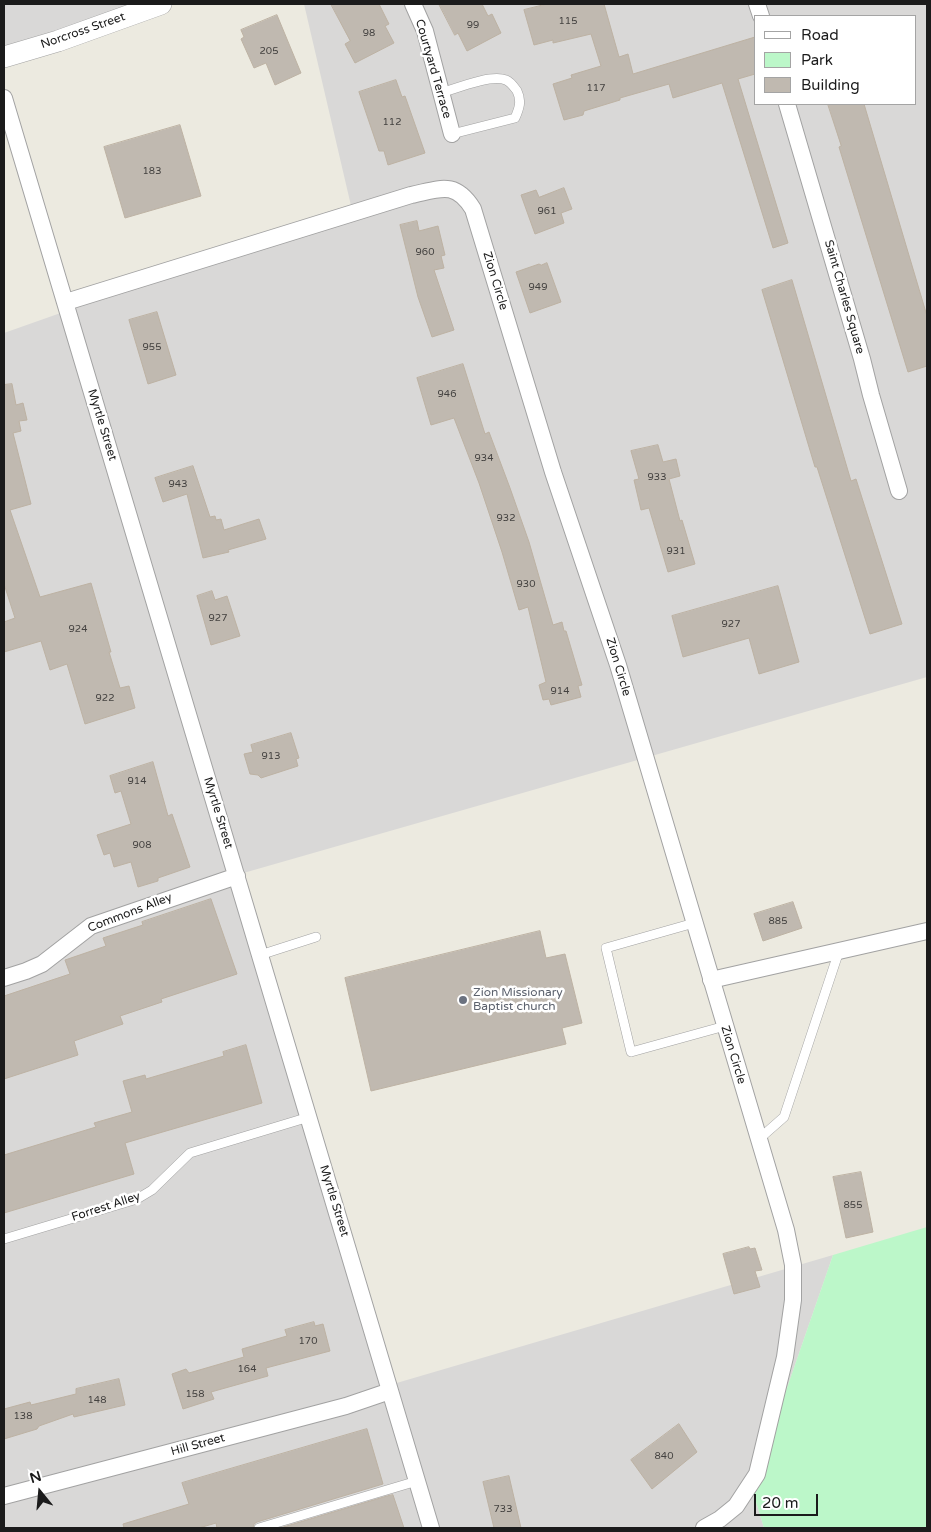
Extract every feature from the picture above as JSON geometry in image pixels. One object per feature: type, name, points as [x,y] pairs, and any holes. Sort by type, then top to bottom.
[{"type":"street","name":"Norcross Street","points":[[4,57],[58,41],[161,4]]},
{"type":"street","name":"Courtyard Terrace","points":[[413,4],[425,31],[452,134]]},
{"type":"street","name":"Myrtle Street","points":[[4,98],[431,1528]]},
{"type":"street","name":"Saint Charles Square","points":[[787,105],[899,491]]},
{"type":"street","name":"Zion Circle","points":[[66,302],[412,194],[446,188],[455,190],[466,197],[473,209],[553,472],[618,665],[786,1230],[793,1265],[793,1300],[785,1357],[757,1474],[736,1506],[720,1519],[704,1528]]},
{"type":"street","name":"Commons Alley","points":[[4,978],[42,964],[92,926],[237,876]]},
{"type":"street","points":[[711,980],[927,931]]},
{"type":"street","name":"Hill Street","points":[[4,1496],[346,1406],[390,1391]]},
{"type":"lane","points":[[441,93],[493,79],[506,80],[514,86],[519,95],[519,109],[515,118],[452,134]]},
{"type":"lane","points":[[694,923],[606,948],[631,1052],[724,1026]]},
{"type":"lane","points":[[260,955],[316,937]]},
{"type":"lane","points":[[759,1139],[784,1117],[839,951]]},
{"type":"lane","name":"Forrest Alley","points":[[4,1239],[137,1199],[152,1190],[190,1153],[309,1117]]},
{"type":"lane","points":[[259,1528],[417,1481]]},
{"type":"shaded area","points":[[4,4],[139,4],[4,59]]},
{"type":"shaded area","points":[[304,4],[927,4],[927,677],[233,876],[383,1387],[833,1255],[752,1489],[764,1528],[4,1528],[4,333],[352,210]]},
{"type":"green space","points":[[927,1227],[927,1528],[764,1528],[752,1489],[833,1255]]},
{"type":"building","points":[[331,4],[379,4],[389,24],[385,26],[394,43],[355,63],[345,44],[350,41]]},
{"type":"building","points":[[439,4],[482,4],[488,16],[492,14],[501,33],[467,51],[458,33],[455,35]]},
{"type":"building","points":[[547,4],[604,4],[619,57],[628,54],[633,74],[754,37],[754,74],[738,79],[788,243],[773,248],[722,83],[673,98],[669,84],[620,98],[620,100],[584,111],[583,115],[564,120],[553,84],[572,78],[571,75],[601,66],[591,34],[553,43],[553,40],[534,45],[524,10]]},
{"type":"building","points":[[277,15],[301,73],[275,85],[266,63],[254,68],[241,39],[244,37],[241,30]]},
{"type":"building","points":[[396,80],[402,97],[405,96],[425,153],[388,165],[384,151],[379,151],[359,92]]},
{"type":"building","points":[[828,105],[864,105],[927,316],[927,366],[908,372],[839,147],[841,146]]},
{"type":"building","points":[[180,125],[201,196],[125,218],[104,147]]},
{"type":"building","points":[[564,188],[572,209],[561,213],[564,223],[535,234],[521,195],[536,190],[539,197]]},
{"type":"building","points":[[417,221],[419,231],[438,226],[445,255],[441,256],[444,268],[434,270],[454,330],[432,337],[418,297],[400,225]]},
{"type":"building","points":[[547,263],[561,302],[530,313],[516,272]]},
{"type":"building","points":[[792,280],[851,481],[856,479],[902,624],[870,634],[817,467],[815,467],[762,290]]},
{"type":"building","points":[[157,312],[176,375],[148,384],[129,320]]},
{"type":"building","points":[[463,364],[485,434],[489,432],[529,542],[553,625],[562,622],[564,631],[566,631],[582,685],[578,686],[581,697],[551,705],[549,699],[543,700],[539,685],[546,682],[528,607],[519,610],[479,483],[454,418],[431,425],[417,378]]},
{"type":"building","points":[[12,384],[16,405],[23,403],[27,420],[19,421],[21,431],[13,433],[31,504],[10,510],[40,597],[91,583],[120,688],[129,686],[135,708],[85,724],[67,664],[50,670],[41,641],[4,652],[4,622],[15,618],[4,584],[4,385]]},
{"type":"building","points":[[658,445],[663,462],[676,459],[680,476],[669,479],[680,521],[682,520],[695,564],[668,572],[649,508],[641,510],[634,480],[639,479],[631,451]]},
{"type":"building","points":[[193,466],[210,517],[215,516],[216,520],[221,519],[224,530],[259,519],[266,539],[228,550],[229,552],[203,558],[187,494],[163,502],[155,478]]},
{"type":"building","points":[[778,586],[799,662],[759,674],[749,638],[683,657],[672,616]]},
{"type":"building","points":[[212,591],[215,600],[227,596],[240,636],[211,645],[197,596]]},
{"type":"building","points":[[291,733],[299,758],[296,759],[298,766],[261,778],[258,775],[250,774],[244,754],[253,752],[251,745]]},
{"type":"building","points":[[153,762],[168,816],[172,814],[190,867],[158,878],[158,881],[138,887],[131,862],[114,867],[110,853],[104,855],[97,835],[131,824],[121,791],[115,793],[110,776]]},
{"type":"building","points":[[211,899],[237,974],[161,999],[162,1002],[120,1016],[123,1024],[74,1041],[78,1055],[4,1079],[4,996],[70,974],[65,960],[106,946],[103,938],[143,925],[142,922]]},
{"type":"building","points":[[793,902],[802,928],[763,941],[754,914]]},
{"type":"building","name":"Zion Missionary Baptist church","points":[[540,931],[546,958],[565,954],[582,1023],[562,1028],[566,1044],[371,1091],[345,978]]},
{"type":"building","points":[[246,1045],[262,1103],[125,1143],[134,1174],[4,1213],[4,1155],[96,1127],[94,1123],[132,1112],[123,1081],[145,1075],[146,1079],[224,1056],[223,1052]]},
{"type":"building","points":[[861,1172],[873,1232],[846,1238],[833,1177]]},
{"type":"building","points":[[749,1247],[750,1249],[755,1248],[762,1270],[755,1271],[760,1287],[734,1294],[723,1254]]},
{"type":"building","points":[[314,1322],[315,1326],[323,1324],[330,1351],[266,1368],[268,1376],[211,1392],[214,1399],[183,1409],[172,1374],[186,1369],[189,1373],[244,1357],[242,1349],[287,1336],[285,1330]]},
{"type":"building","points":[[119,1379],[125,1405],[74,1417],[73,1414],[39,1426],[37,1429],[4,1439],[4,1409],[30,1402],[31,1405],[76,1394],[76,1389]]},
{"type":"building","points":[[679,1424],[697,1452],[652,1489],[631,1460]]},
{"type":"building","points":[[367,1429],[383,1484],[257,1522],[253,1528],[217,1528],[216,1523],[199,1528],[124,1528],[123,1524],[189,1504],[182,1483]]},
{"type":"building","points":[[509,1476],[521,1528],[494,1528],[483,1482]]},
{"type":"building","points":[[393,1495],[404,1528],[280,1528],[387,1496]]},
{"type":"place","name":"Zion Missionary Baptist church","points":[[463,1000]]}]
